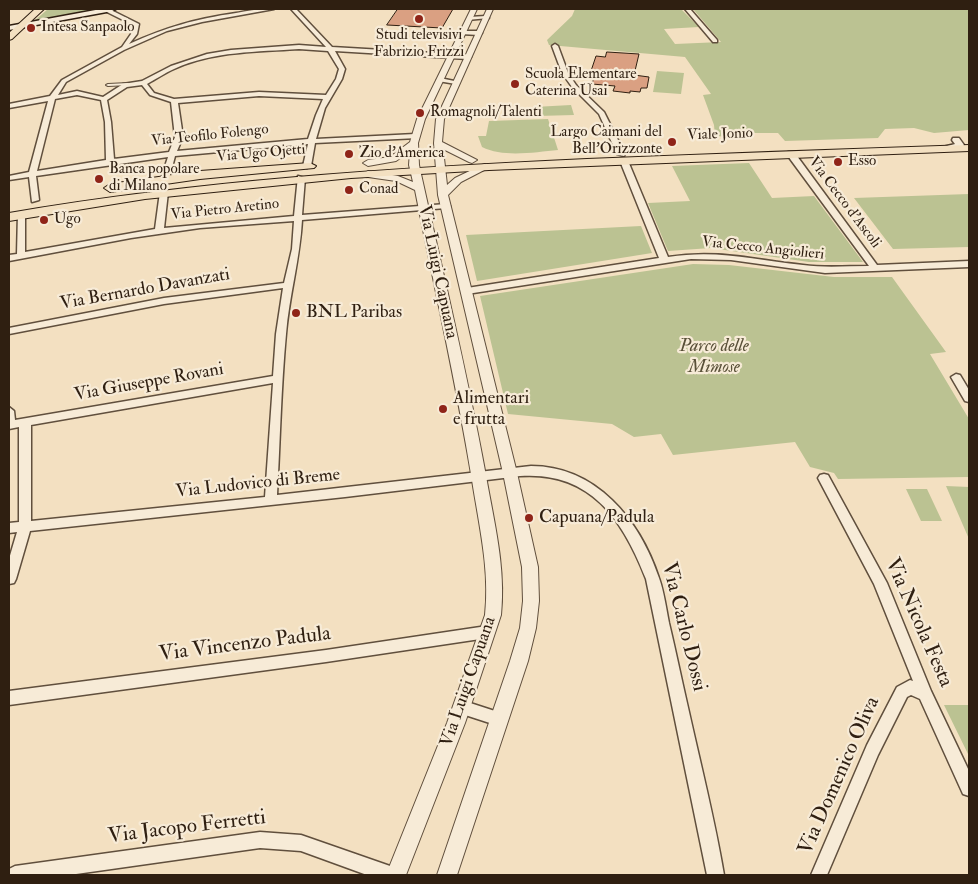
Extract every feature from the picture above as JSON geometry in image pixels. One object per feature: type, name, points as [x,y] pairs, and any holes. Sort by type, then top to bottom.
[{"type":"main road","points":[[9,26],[28,9]]},
{"type":"main road","points":[[9,37],[40,9]]},
{"type":"main road","points":[[9,26],[21,26],[109,9]]},
{"type":"main road","name":"Viale Jonio","points":[[439,165],[485,167],[622,157],[969,139]]},
{"type":"main road","name":"Viale Jonio","points":[[439,165],[472,160],[791,154],[969,148]]},
{"type":"main road","points":[[368,169],[439,165]]},
{"type":"main road","name":"Via Ugo Ojetti","points":[[9,205],[165,179],[307,166],[368,169]]},
{"type":"main road","name":"Via Ugo Ojetti","points":[[15,216],[164,192],[368,169]]},
{"type":"street","points":[[109,9],[136,24],[133,36],[122,49]]},
{"type":"street","points":[[35,200],[32,174],[52,98],[64,81],[122,49],[159,32],[182,25],[271,9]]},
{"type":"street","points":[[293,9],[330,48],[342,71],[338,81],[327,97],[310,140],[307,166]]},
{"type":"street","points":[[444,200],[439,165],[426,138],[426,107],[474,9]]},
{"type":"street","points":[[421,197],[414,166],[426,138],[440,119],[490,9]]},
{"type":"street","points":[[687,9],[715,42]]},
{"type":"street","points":[[468,20],[486,18]]},
{"type":"street","points":[[462,33],[479,34]]},
{"type":"street","points":[[555,46],[565,74],[574,86],[602,113],[664,259]]},
{"type":"street","points":[[108,85],[144,83],[173,66],[223,53],[284,48],[330,48],[468,57]]},
{"type":"street","points":[[440,80],[456,82]]},
{"type":"street","points":[[144,83],[146,89],[152,94],[174,101],[259,94],[327,97]]},
{"type":"street","points":[[9,106],[80,92],[104,99],[128,84]]},
{"type":"street","points":[[104,99],[110,138],[110,161]]},
{"type":"street","points":[[165,179],[180,133],[174,101]]},
{"type":"street","points":[[426,138],[472,160]]},
{"type":"street","points":[[368,169],[392,159],[426,138]]},
{"type":"street","name":"Via Teofilo Folengo","points":[[9,178],[110,161],[310,140],[426,138]]},
{"type":"street","points":[[946,149],[960,145],[956,140]]},
{"type":"street","name":"Via Cecco d'Ascoli","points":[[791,154],[875,268]]},
{"type":"street","points":[[444,200],[458,180],[485,167]]},
{"type":"street","points":[[368,169],[398,179],[421,197]]},
{"type":"street","points":[[271,500],[281,334],[288,285],[296,249],[301,178]]},
{"type":"street","points":[[159,231],[164,192]]},
{"type":"street","name":"Via Luigi Capuana","points":[[396,875],[461,707],[494,610],[496,587],[494,566],[460,375],[421,197],[432,196],[444,200],[467,291],[510,473],[530,568],[532,601],[528,628],[448,875]]},
{"type":"street","name":"Via Pietro Aretino","points":[[9,258],[159,231],[299,216],[421,197]]},
{"type":"street","points":[[15,216],[21,256]]},
{"type":"street","name":"Via Cecco Angiolieri","points":[[467,291],[664,259],[714,255],[813,269],[969,264]]},
{"type":"street","name":"Via Bernardo Davanzati","points":[[9,330],[157,302],[288,285]]},
{"type":"street","points":[[956,377],[969,398]]},
{"type":"street","name":"Via Giuseppe Rovani","points":[[10,425],[279,378]]},
{"type":"street","points":[[9,411],[10,425]]},
{"type":"street","points":[[9,580],[25,527],[25,422]]},
{"type":"street","name":"Via Carlo Dossi","points":[[510,473],[534,471],[557,473],[591,488],[612,506],[640,552],[653,579],[661,611],[716,875]]},
{"type":"street","name":"Via Ludovico di Breme","points":[[9,528],[510,473]]},
{"type":"street","name":"Via Nicola Festa","points":[[824,478],[880,583],[925,694],[969,788]]},
{"type":"street","name":"Via Vincenzo Padula","points":[[9,698],[326,656],[487,632]]},
{"type":"street","name":"Via Domenico Oliva","points":[[819,875],[872,750],[902,692],[910,687],[925,694]]},
{"type":"street","points":[[461,707],[499,719]]},
{"type":"street","name":"Via Jacopo Ferretti","points":[[16,875],[260,840],[301,843],[390,875]]},
{"type":"green space","points":[[48,9],[100,9],[33,22]]},
{"type":"green space","points":[[575,9],[681,9],[699,27],[664,29],[675,44],[721,42],[693,9],[969,9],[969,130],[934,133],[914,128],[885,129],[878,138],[785,141],[778,133],[730,133],[731,137],[715,136],[714,125],[703,95],[711,94],[685,57],[549,45],[547,40],[572,16]]},
{"type":"green space","points":[[657,71],[684,73],[681,94],[653,92]]},
{"type":"green space","points":[[571,105],[574,115],[537,116],[534,107]]},
{"type":"green space","points":[[548,119],[558,150],[520,153],[500,152],[482,147],[478,136],[486,136],[489,121]]},
{"type":"green space","points":[[749,163],[772,198],[814,196],[863,262],[809,262],[711,248],[668,251],[648,203],[690,201],[672,166]]},
{"type":"green space","points":[[969,194],[969,247],[893,249],[854,198]]},
{"type":"green space","points":[[641,226],[652,253],[477,281],[466,235]]},
{"type":"green space","name":"Parco delle Mimose","points":[[693,264],[729,265],[834,277],[892,277],[946,352],[930,354],[969,419],[969,477],[838,479],[834,473],[810,467],[795,442],[673,455],[661,434],[634,437],[612,424],[508,414],[480,296]]},
{"type":"green space","points":[[946,486],[969,487],[969,539]]},
{"type":"green space","points":[[906,489],[927,489],[942,521],[921,521]]},
{"type":"green space","points":[[944,705],[969,705],[969,756]]},
{"type":"building","name":"Studi televisivi Fabrizio Frizzi","points":[[398,9],[453,9],[442,28],[387,25]]},
{"type":"building","points":[[607,52],[639,54],[634,75],[649,77],[647,88],[641,88],[640,92],[630,91],[630,93],[613,91],[615,86],[592,84],[595,74],[590,74],[596,56],[605,57]]},
{"type":"place","name":"Studi televisivi Fabrizio Frizzi","points":[[419,19]]},
{"type":"place","name":"Intesa Sanpaolo","points":[[31,28]]},
{"type":"place","name":"Scuola Elementare Caterina Usai","points":[[515,84]]},
{"type":"place","name":"Romagnoli/Talenti","points":[[420,113]]},
{"type":"place","name":"Largo Caimani del Bell'Orizzonte","points":[[672,142]]},
{"type":"place","name":"Zio d'America","points":[[349,154]]},
{"type":"place","name":"Esso","points":[[838,162]]},
{"type":"place","name":"Banca popolare di Milano","points":[[99,179]]},
{"type":"place","name":"Conad","points":[[349,190]]},
{"type":"place","name":"Ugo","points":[[44,220]]},
{"type":"place","name":"BNL Paribas","points":[[296,313]]},
{"type":"place","name":"Alimentari e frutta","points":[[443,409]]},
{"type":"place","name":"Capuana/Padula","points":[[529,518]]}]
